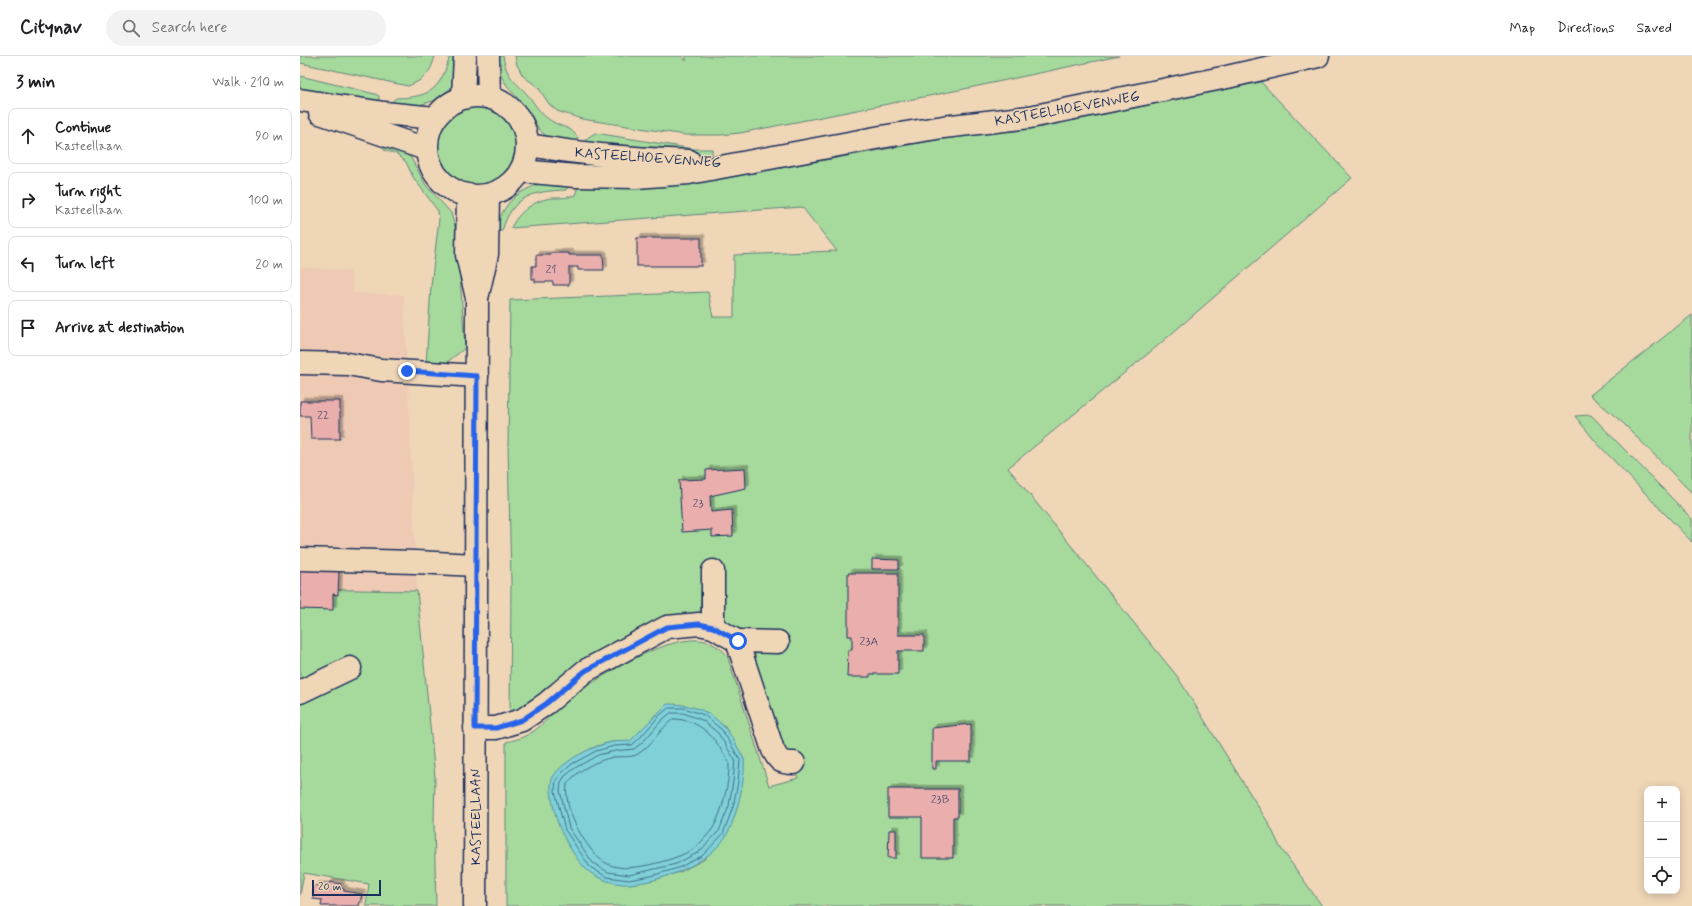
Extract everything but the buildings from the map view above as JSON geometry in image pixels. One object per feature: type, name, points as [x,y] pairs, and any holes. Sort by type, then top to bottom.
[{"type":"street","points":[[463,98],[465,56]]},
{"type":"street","points":[[488,56],[489,97]]},
{"type":"street","name":"KASTEELHOEVENWEG","points":[[521,171],[576,176],[636,177],[689,173],[935,128],[1030,117],[1227,77],[1318,56]]},
{"type":"street","points":[[476,95],[489,97],[498,100],[514,111],[524,127],[528,145],[525,163],[521,171],[507,187],[498,192],[478,195],[457,192],[439,180],[430,165],[426,149],[430,128],[442,109],[452,102],[476,95]]},
{"type":"street","points":[[300,100],[384,113],[435,118]]},
{"type":"street","points":[[300,104],[346,122],[426,149]]},
{"type":"street","name":"KASTEELHOEVENWEG","points":[[528,145],[581,154],[634,159],[744,163]]},
{"type":"street","name":"KASTEELLAAN","points":[[475,906],[477,298],[487,254],[478,195]]},
{"type":"street","points":[[300,362],[348,364],[381,370],[477,376]]},
{"type":"street","points":[[300,560],[415,562],[476,565]]},
{"type":"street","points":[[713,571],[713,627]]},
{"type":"street","points":[[475,728],[496,728],[522,720],[547,703],[585,671],[667,627],[699,624],[713,627],[738,641],[778,642]]},
{"type":"street","points":[[738,641],[773,750],[778,760],[783,763],[794,763]]},
{"type":"street","points":[[300,692],[350,668]]},
{"type":"shaded area","points":[[300,267],[350,271],[354,293],[404,295],[417,591],[300,589]]},
{"type":"green space","points":[[300,56],[435,56],[429,72],[419,81],[408,86],[300,63]]},
{"type":"green space","points":[[450,56],[460,56],[459,71],[450,89],[433,101],[415,106],[390,103],[396,98],[418,96],[432,89],[438,84],[442,77]]},
{"type":"green space","points":[[497,56],[503,56],[510,76],[544,115],[551,121],[575,134],[578,138],[576,145],[555,140],[542,132],[525,106],[504,81],[498,66]]},
{"type":"green space","points":[[515,56],[682,56],[686,61],[686,56],[1119,56],[964,89],[740,133],[720,135],[685,135],[582,119],[557,111],[549,104],[538,87],[523,76],[517,65]]},
{"type":"green space","points":[[300,76],[375,94],[379,96],[379,104],[300,88]]},
{"type":"green space","points":[[1261,82],[1352,178],[1155,348],[1008,468],[1177,676],[1269,824],[1280,847],[1322,906],[506,906],[506,742],[518,739],[534,731],[580,691],[612,671],[649,652],[667,645],[684,641],[699,640],[711,643],[721,649],[727,655],[769,786],[798,778],[791,754],[785,752],[754,661],[755,655],[761,650],[742,633],[732,629],[723,618],[724,570],[702,572],[700,616],[653,623],[627,635],[601,650],[544,689],[523,710],[510,714],[511,582],[508,445],[510,300],[708,292],[713,317],[734,317],[734,255],[837,251],[802,207],[511,228],[514,222],[528,207],[540,201],[575,195],[579,184],[625,186],[709,181],[964,135],[1036,128]],"holes":[[[706,712],[725,727],[744,759],[742,782],[737,808],[705,859],[680,872],[652,880],[559,770],[578,756],[598,746],[613,742],[631,741],[641,732],[656,714]]]},
{"type":"green space","points":[[469,104],[485,104],[494,107],[508,116],[517,130],[520,139],[520,155],[517,164],[508,178],[494,187],[485,190],[469,190],[453,183],[446,178],[441,171],[434,155],[434,139],[441,123],[446,116],[453,111]]},
{"type":"green space","points":[[595,133],[694,149],[712,149],[712,156],[585,146],[586,139]]},
{"type":"green space","points":[[384,144],[400,149],[411,158],[425,184],[451,213],[457,234],[465,348],[446,363],[426,365],[431,286],[439,219],[438,211],[413,177],[406,162],[397,154],[384,150]]},
{"type":"green space","points":[[545,182],[570,184],[566,190],[543,192],[525,198],[512,210],[506,219],[502,231],[497,231],[499,221],[507,205],[527,189]]},
{"type":"green space","points":[[1692,315],[1692,493],[1623,423],[1590,395]]},
{"type":"green space","points":[[1591,415],[1692,519],[1692,542],[1596,442],[1575,416]]},
{"type":"green space","points":[[300,589],[417,591],[435,777],[434,821],[436,906],[366,906],[369,884],[304,873],[300,895]]},
{"type":"water","points":[[667,704],[689,706],[708,713],[730,734],[744,760],[742,788],[737,810],[726,836],[708,855],[696,863],[683,870],[642,883],[618,884],[607,881],[587,870],[573,853],[557,821],[553,805],[551,782],[553,777],[564,765],[588,750],[612,742],[630,741]]},
{"type":"route","points":[[407,371],[477,376],[475,728],[496,728],[522,720],[547,703],[585,671],[667,627],[699,624],[713,627],[738,641]]}]
